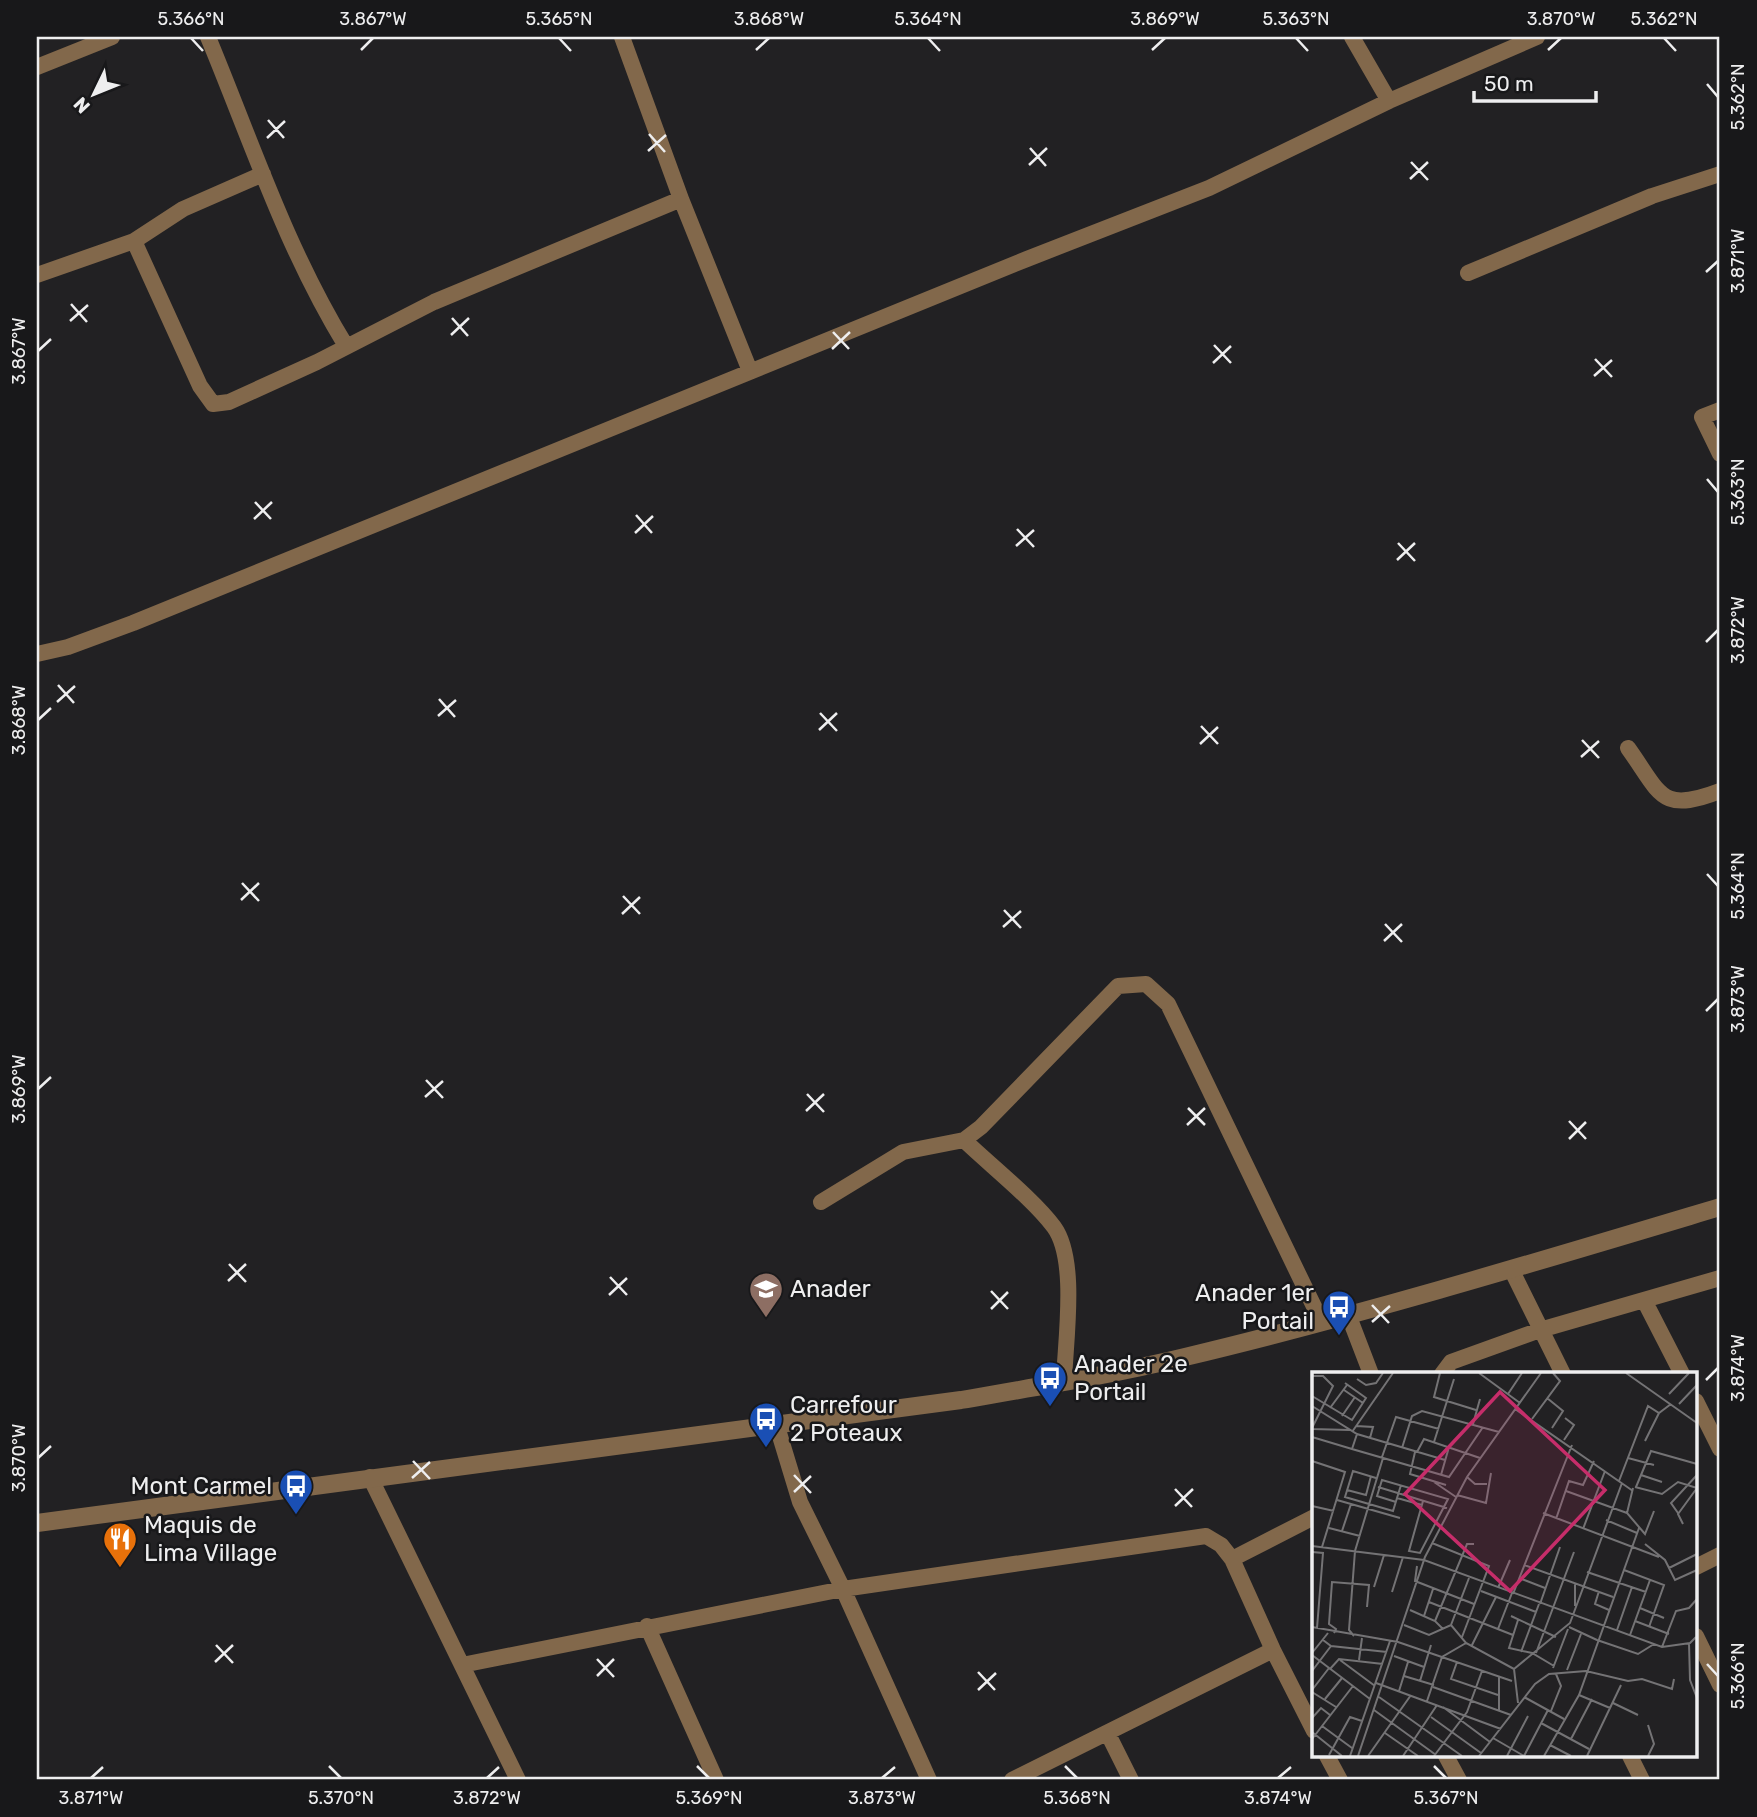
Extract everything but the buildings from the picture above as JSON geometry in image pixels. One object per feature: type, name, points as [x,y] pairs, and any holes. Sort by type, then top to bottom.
[{"type":"street","points":[[37,67],[111,37]]},
{"type":"street","points":[[208,37],[284,232],[308,281],[346,346]]},
{"type":"street","points":[[622,37],[681,200],[750,371]]},
{"type":"street","points":[[1352,37],[1389,101]]},
{"type":"street","points":[[37,654],[68,647],[133,623],[750,371],[1209,188],[1389,101],[1537,37]]},
{"type":"street","points":[[37,275],[134,241],[183,209],[263,174]]},
{"type":"street","points":[[1468,273],[1652,196],[1720,174]]},
{"type":"street","points":[[134,241],[200,386],[213,404],[229,402],[434,302],[681,200]]},
{"type":"street","points":[[1720,410],[1702,416],[1720,454]]},
{"type":"street","points":[[1628,748],[1656,788],[1670,801],[1690,803],[1720,790]]},
{"type":"street","points":[[821,1202],[903,1153],[964,1140],[981,1127],[1118,986],[1146,984],[1168,1004],[1321,1321]]},
{"type":"street","points":[[964,1140],[1055,1228],[1065,1253],[1068,1288],[1064,1382]]},
{"type":"street","points":[[37,1523],[961,1400],[1064,1382],[1184,1357],[1348,1314],[1720,1207]]},
{"type":"street","points":[[1511,1269],[1562,1372]]},
{"type":"street","points":[[1444,1372],[1451,1362],[1540,1330],[1720,1278]]},
{"type":"street","points":[[1645,1301],[1681,1372]]},
{"type":"street","points":[[1348,1314],[1370,1372]]},
{"type":"street","points":[[1698,1405],[1720,1449]]},
{"type":"street","points":[[776,1423],[800,1503],[843,1589],[929,1780]]},
{"type":"street","points":[[370,1477],[518,1780]]},
{"type":"street","points":[[1232,1559],[1312,1518]]},
{"type":"street","points":[[462,1665],[843,1589],[1206,1536],[1221,1545],[1232,1559],[1312,1727]]},
{"type":"street","points":[[1698,1566],[1720,1557]]},
{"type":"street","points":[[647,1626],[716,1780]]},
{"type":"street","points":[[1698,1640],[1720,1685]]},
{"type":"street","points":[[1012,1780],[1273,1650]]},
{"type":"street","points":[[1108,1734],[1131,1780]]},
{"type":"street","points":[[1328,1758],[1339,1780]]},
{"type":"street","points":[[1447,1758],[1459,1780]]},
{"type":"street","points":[[1631,1758],[1643,1780]]},
{"type":"place","name":"Anader","points":[[766,1319]]},
{"type":"place","name":"Anader 1er Portail","points":[[1339,1337]]},
{"type":"place","name":"Anader 2e Portail","points":[[1050,1408]]},
{"type":"place","name":"Carrefour 2 Poteaux","points":[[766,1449]]},
{"type":"place","name":"Mont Carmel","points":[[296,1516]]},
{"type":"place","name":"Maquis de Lima Village","points":[[120,1569]]}]
